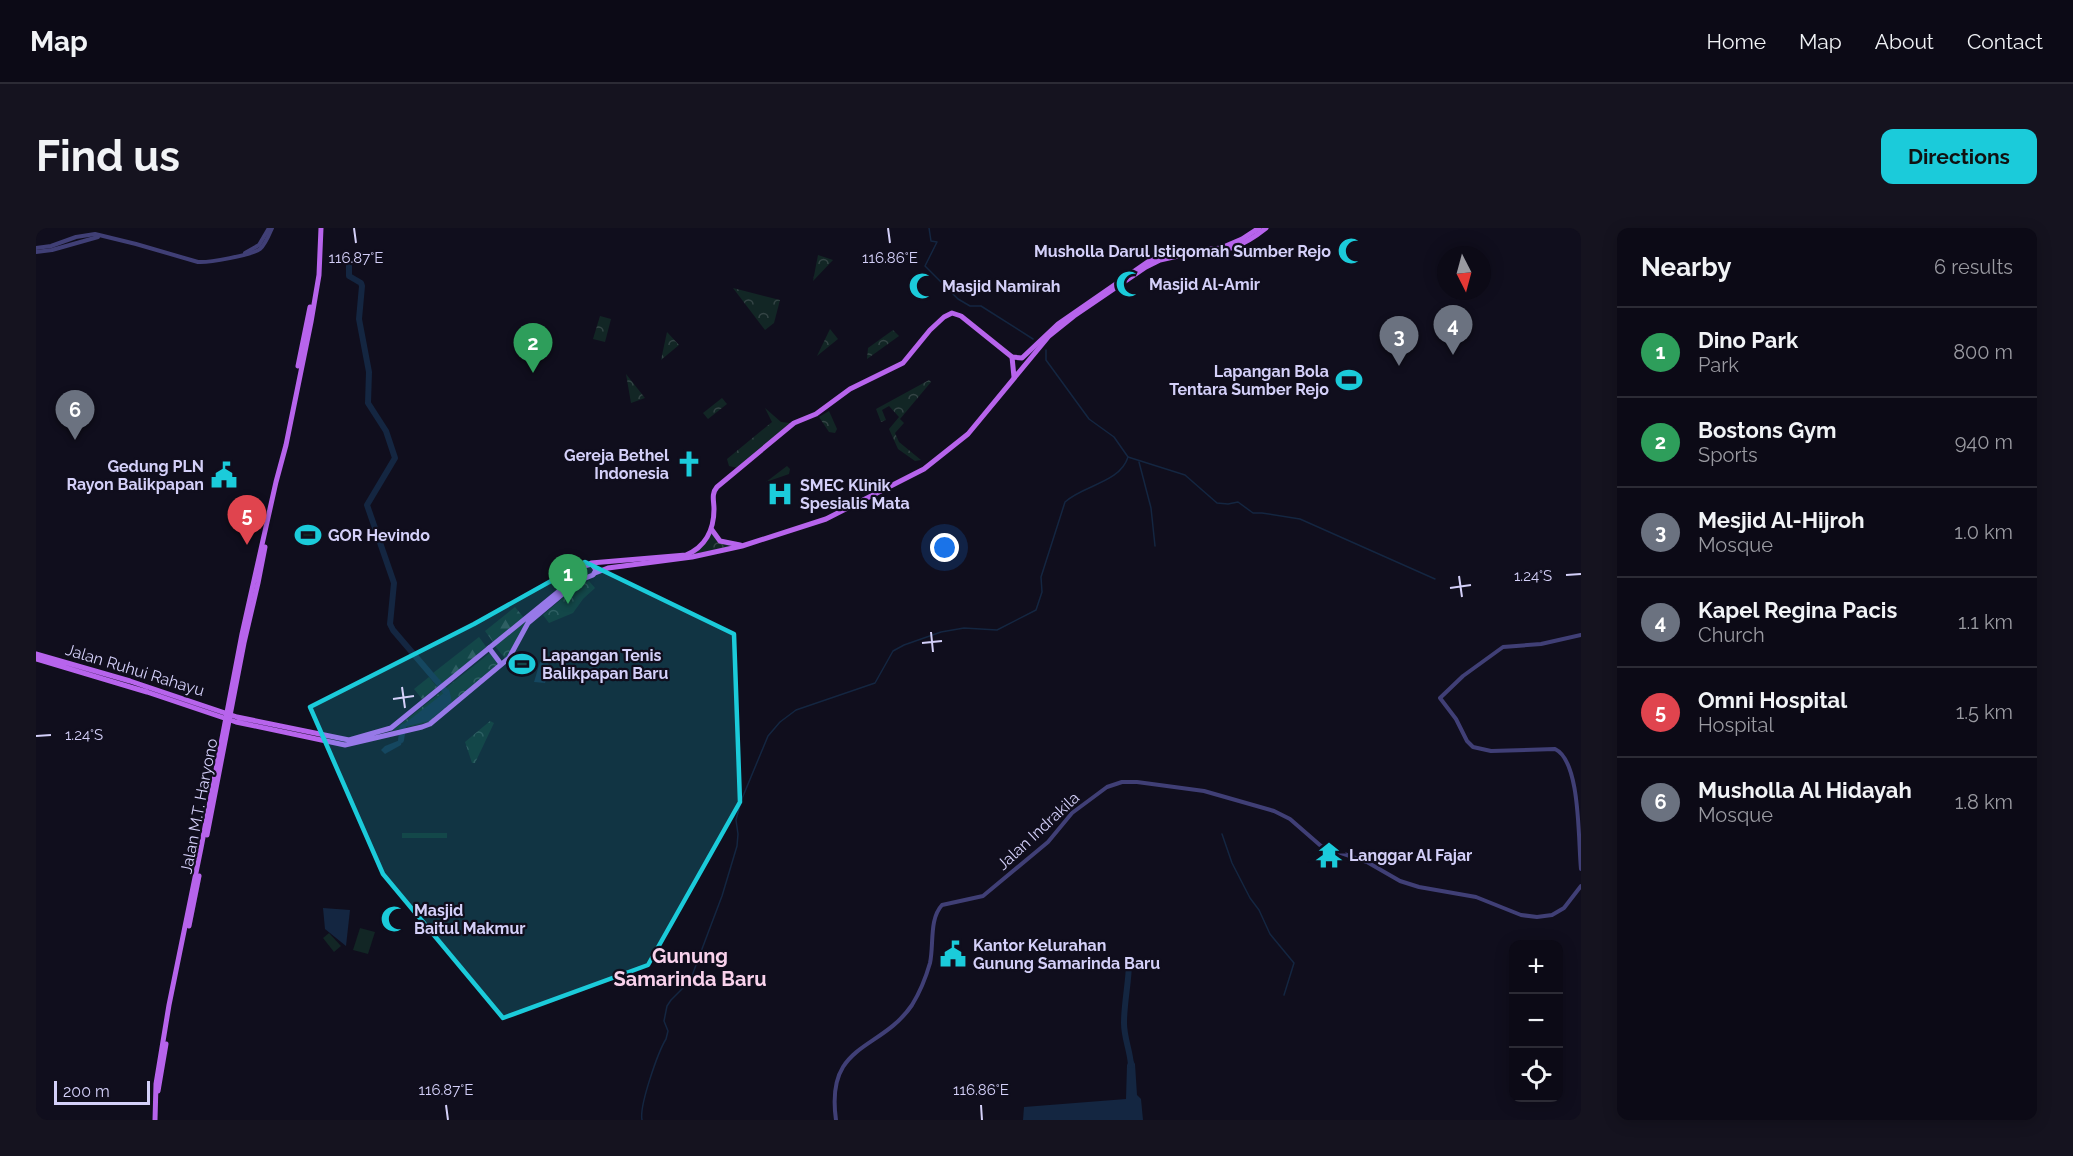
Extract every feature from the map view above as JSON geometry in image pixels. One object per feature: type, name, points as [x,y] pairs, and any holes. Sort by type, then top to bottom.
[{"type":"main road","name":"Jalan M.T. Haryono","points":[[155,1120],[156,1084],[227,716],[259,581],[268,529],[267,523],[312,301],[319,254],[320,228]]},
{"type":"main road","points":[[227,716],[349,740],[389,729],[442,688],[580,574],[589,564],[627,562],[688,554],[699,548],[712,531],[714,490],[794,423],[816,414],[850,389],[903,363],[938,321],[952,314],[961,316],[1015,357],[1024,357],[1077,309],[1143,264],[1159,256],[1221,248],[1236,243],[1259,228]]},
{"type":"main road","points":[[1048,335],[1141,270],[1160,260],[1234,249],[1266,228]]},
{"type":"main road","points":[[227,716],[345,745],[429,724],[511,656],[528,623],[578,581],[608,568],[692,557],[742,546],[826,519],[924,469],[942,457],[968,434],[1014,378],[1037,345]]},
{"type":"main road","points":[[1014,378],[1015,357]]},
{"type":"main road","points":[[712,531],[720,541],[742,546]]},
{"type":"main road","points":[[589,564],[595,567],[595,573]]},
{"type":"main road","points":[[583,568],[583,572],[589,576]]},
{"type":"main road","points":[[489,648],[501,664]]},
{"type":"main road","name":"Jalan Ruhui Rahayu","points":[[36,654],[130,681],[227,716]]},
{"type":"main road","name":"Jalan Ruhui Rahayu","points":[[36,659],[214,714],[227,716]]},
{"type":"street","points":[[36,248],[95,234],[99,237],[126,241],[200,263],[244,254],[256,248],[269,230]]},
{"type":"street","points":[[36,252],[99,237]]},
{"type":"street","points":[[1581,635],[1550,642],[1503,647],[1463,676],[1440,698],[1473,747],[1491,751],[1558,749],[1567,760],[1576,790],[1581,868]]},
{"type":"street","name":"Jalan Indrakila","points":[[836,1120],[835,1091],[839,1076],[848,1059],[903,1016],[921,989],[930,963],[935,916],[939,907],[983,896],[1042,847],[1072,813],[1107,787],[1115,784],[1137,782],[1204,791],[1274,811],[1290,819],[1317,843],[1365,861],[1400,881],[1426,889],[1476,897],[1521,915],[1537,917],[1552,915],[1564,908],[1581,886]]},
{"type":"highlighted area","points":[[585,562],[734,634],[740,802],[648,965],[503,1018],[383,874],[310,707],[474,624]]},
{"type":"green space","points":[[818,255],[833,260],[813,281]]},
{"type":"green space","points":[[733,288],[780,300],[774,323],[765,330]]},
{"type":"green space","points":[[600,316],[611,319],[605,342],[593,339]]},
{"type":"green space","points":[[830,329],[838,339],[817,356]]},
{"type":"green space","points":[[893,330],[899,336],[867,359],[868,348]]},
{"type":"green space","points":[[667,332],[679,345],[661,360]]},
{"type":"green space","points":[[626,374],[645,398],[631,403]]},
{"type":"green space","points":[[929,380],[931,382],[900,419],[904,423],[895,433],[899,442],[921,460],[915,461],[898,449],[889,429],[899,417],[889,406],[882,410],[886,420],[881,422],[876,409]]},
{"type":"green space","points":[[722,398],[727,404],[708,419],[703,413]]},
{"type":"green space","points":[[765,408],[781,422],[790,423],[738,468],[729,466],[727,459],[772,422]]},
{"type":"green space","points":[[829,411],[837,429],[835,433],[829,432],[819,417]]},
{"type":"green space","points":[[787,466],[790,469],[789,474],[766,482]]},
{"type":"green space","name":"GOR Hevindo","points":[[298,526],[320,531],[317,544],[295,539]]},
{"type":"green space","points":[[712,532],[716,539],[737,545],[694,554]]},
{"type":"green space","points":[[589,581],[595,588],[573,613],[549,623],[543,615],[579,584]]},
{"type":"green space","points":[[515,607],[524,618],[493,642],[485,631]]},
{"type":"green space","points":[[528,620],[506,660],[495,646]]},
{"type":"green space","points":[[479,637],[487,648],[442,684],[433,673]]},
{"type":"green space","points":[[491,652],[499,664],[429,722],[392,731]]},
{"type":"green space","name":"Lapangan Tenis Balikpapan Baru","points":[[522,652],[534,666],[522,676],[510,662]]},
{"type":"green space","points":[[429,677],[437,687],[422,699],[414,689]]},
{"type":"green space","points":[[490,721],[494,723],[475,763],[472,763],[465,742]]},
{"type":"green space","points":[[402,833],[447,833],[447,838],[402,838]]},
{"type":"green space","points":[[360,928],[375,932],[368,954],[353,950]]},
{"type":"green space","points":[[329,933],[341,946],[334,952],[323,938]]},
{"type":"water","points":[[540,662],[548,662],[550,670],[545,683],[534,682]]},
{"type":"water","points":[[449,689],[452,702],[429,721],[399,728]]},
{"type":"water","points":[[400,740],[401,745],[385,754],[381,750],[385,746]]},
{"type":"water","points":[[323,908],[350,910],[346,946],[325,929]]},
{"type":"water","points":[[1131,1057],[1135,1064],[1137,1095],[1141,1099],[1143,1120],[1023,1120],[1024,1107],[1126,1099],[1127,1065]]},
{"type":"waterway","points":[[929,228],[931,241],[937,242],[925,266],[958,299],[970,306],[981,306],[1033,339]]},
{"type":"waterway","points":[[331,256],[349,259],[349,276],[362,286],[359,319],[369,372],[368,403],[386,431],[395,458],[367,505],[394,583],[390,624],[446,692]]},
{"type":"waterway","points":[[642,1120],[646,1092],[668,1031],[664,1021],[667,1006],[690,981],[722,896],[737,846],[736,820],[741,801],[768,736],[780,722],[796,710],[875,683],[893,651],[904,645],[941,632],[964,628],[997,630],[1036,610],[1042,592],[1041,577],[1065,502],[1081,491],[1109,478],[1124,466],[1128,457],[1114,437],[1089,419],[1046,360],[1046,350]]},
{"type":"waterway","points":[[1128,457],[1185,475],[1217,503],[1238,502],[1253,513],[1300,519],[1435,579]]},
{"type":"waterway","points":[[1139,462],[1151,508],[1155,546]]},
{"type":"waterway","points":[[401,740],[403,727]]},
{"type":"waterway","points":[[1222,834],[1232,863],[1270,934],[1294,963],[1284,995]]},
{"type":"waterway","points":[[1129,962],[1124,1023],[1131,1065]]},
{"type":"place","name":"Musholla Darul Istiqomah Sumber Rejo","points":[[1351,251]]},
{"type":"place","name":"Masjid Al-Amir","points":[[1129,284]]},
{"type":"place","name":"Masjid Namirah","points":[[922,286]]},
{"type":"place","name":"Kapel Regina Pacis","points":[[1453,355]]},
{"type":"place","name":"Mesjid Al-Hijroh","points":[[1399,366]]},
{"type":"place","name":"Bostons Gym","points":[[533,373]]},
{"type":"place","name":"Lapangan Bola Tentara Sumber Rejo","points":[[1349,380]]},
{"type":"place","name":"Musholla Al Hidayah","points":[[75,440]]},
{"type":"place","name":"Gereja Bethel Indonesia","points":[[689,464]]},
{"type":"place","name":"Gedung PLN Rayon Balikpapan","points":[[224,475]]},
{"type":"place","name":"SMEC Klinik Spesialis Mata","points":[[780,494]]},
{"type":"place","name":"GOR Hevindo","points":[[308,535]]},
{"type":"place","name":"Omni Hospital","points":[[247,545]]},
{"type":"place","name":"Dino Park","points":[[568,604]]},
{"type":"place","name":"Lapangan Tenis Balikpapan Baru","points":[[522,664]]},
{"type":"place","name":"Langgar Al Fajar","points":[[1329,855]]},
{"type":"place","name":"Masjid Baitul Makmur","points":[[394,919]]},
{"type":"place","name":"Kantor Kelurahan Gunung Samarinda Baru","points":[[953,954]]},
{"type":"district","name":"Gunung Samarinda Baru","points":[[690,968]]}]
